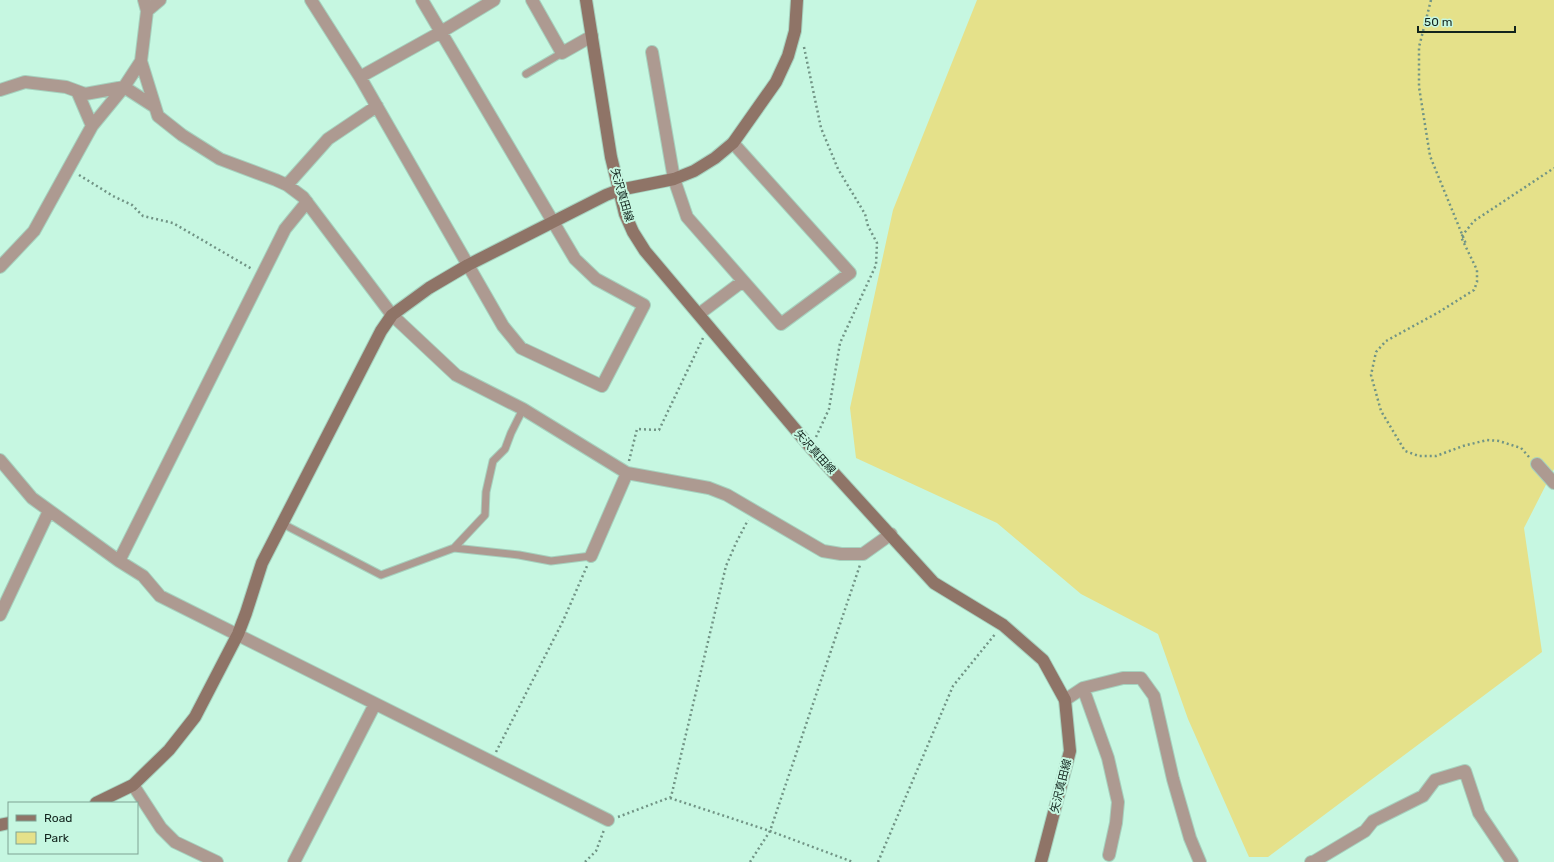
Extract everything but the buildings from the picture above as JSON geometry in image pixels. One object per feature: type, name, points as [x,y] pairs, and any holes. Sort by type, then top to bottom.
[{"type":"street","points":[[160,0],[145,5],[141,61],[158,116],[170,126],[220,159],[287,185],[303,197],[392,315],[456,375],[523,409],[626,473],[709,488],[727,495],[823,551],[841,554],[864,554],[891,534]]},
{"type":"street","points":[[312,0],[377,106],[503,326],[521,348],[602,386],[644,305],[596,279],[576,259],[422,0]]},
{"type":"street","points":[[360,77],[441,32],[494,0]]},
{"type":"street","points":[[532,0],[562,53],[592,36]]},
{"type":"street","name":"矢沢真田線","points":[[586,0],[611,157],[625,214],[645,251],[811,448],[891,534],[934,583],[1003,625],[1043,660],[1066,700],[1070,751],[1041,862]]},
{"type":"street","points":[[98,802],[132,785],[169,750],[195,717],[238,634],[262,563],[382,331],[392,315],[429,288],[468,265],[553,222],[619,190],[674,179],[694,171],[715,158],[733,143],[776,82],[788,56],[795,31],[798,0]]},
{"type":"street","points":[[652,52],[674,179],[687,217],[781,324],[850,273],[733,143]]},
{"type":"street","points":[[0,267],[34,231],[92,126],[124,87],[141,61]]},
{"type":"street","points":[[1,88],[25,82],[66,87],[85,94],[124,87],[155,107]]},
{"type":"street","points":[[77,91],[92,126]]},
{"type":"street","points":[[287,185],[328,139],[377,106]]},
{"type":"street","points":[[119,561],[285,229],[308,202]]},
{"type":"street","points":[[699,314],[743,281]]},
{"type":"street","points":[[0,460],[32,498],[119,561],[143,576],[160,596],[608,820]]},
{"type":"street","points":[[1536,464],[1554,483]]},
{"type":"street","points":[[591,556],[626,473]]},
{"type":"street","points":[[0,615],[49,511]]},
{"type":"street","points":[[1066,700],[1083,688],[1123,678],[1141,678],[1154,696],[1173,779],[1190,838],[1200,862]]},
{"type":"street","points":[[1083,688],[1108,758],[1118,802],[1116,823],[1109,855]]},
{"type":"street","points":[[294,862],[375,704]]},
{"type":"street","points":[[1311,862],[1365,831],[1373,821],[1423,796],[1435,780],[1465,771],[1479,813],[1512,862]]},
{"type":"street","points":[[132,785],[161,828],[175,842],[217,862]]},
{"type":"lane","points":[[526,74],[562,53]]},
{"type":"lane","points":[[454,548],[485,515],[486,492],[493,461],[505,449],[510,433],[523,409]]},
{"type":"lane","points":[[283,524],[381,575],[454,548],[519,555],[551,561],[591,556]]},
{"type":"path","points":[[1431,0],[1419,48],[1419,87],[1430,156],[1477,270],[1477,282],[1474,290],[1439,312],[1386,340],[1376,352],[1371,375],[1381,411],[1405,451],[1419,456],[1436,456],[1487,440],[1499,441],[1521,448],[1536,464]]},
{"type":"path","points":[[795,31],[802,38],[822,128],[838,169],[865,214],[868,226],[877,243],[876,265],[840,342],[830,409],[811,448]]},
{"type":"path","points":[[1477,270],[1461,237],[1474,221],[1554,168]]},
{"type":"path","points":[[68,169],[113,196],[132,205],[143,216],[173,223],[262,275]]},
{"type":"path","points":[[626,473],[637,429],[659,430],[708,326]]},
{"type":"path","points":[[669,798],[726,566],[753,511]]},
{"type":"path","points":[[750,862],[770,831],[864,554]]},
{"type":"path","points":[[491,762],[563,621],[591,556]]},
{"type":"path","points":[[878,862],[953,686],[1003,625]]},
{"type":"path","points":[[586,862],[596,851],[608,820],[669,798],[770,831],[853,862]]},
{"type":"green space","points":[[977,0],[1554,0],[1554,469],[1524,528],[1542,652],[1268,857],[1249,857],[1188,719],[1158,634],[1081,594],[997,523],[856,458],[850,408],[893,210]]}]
